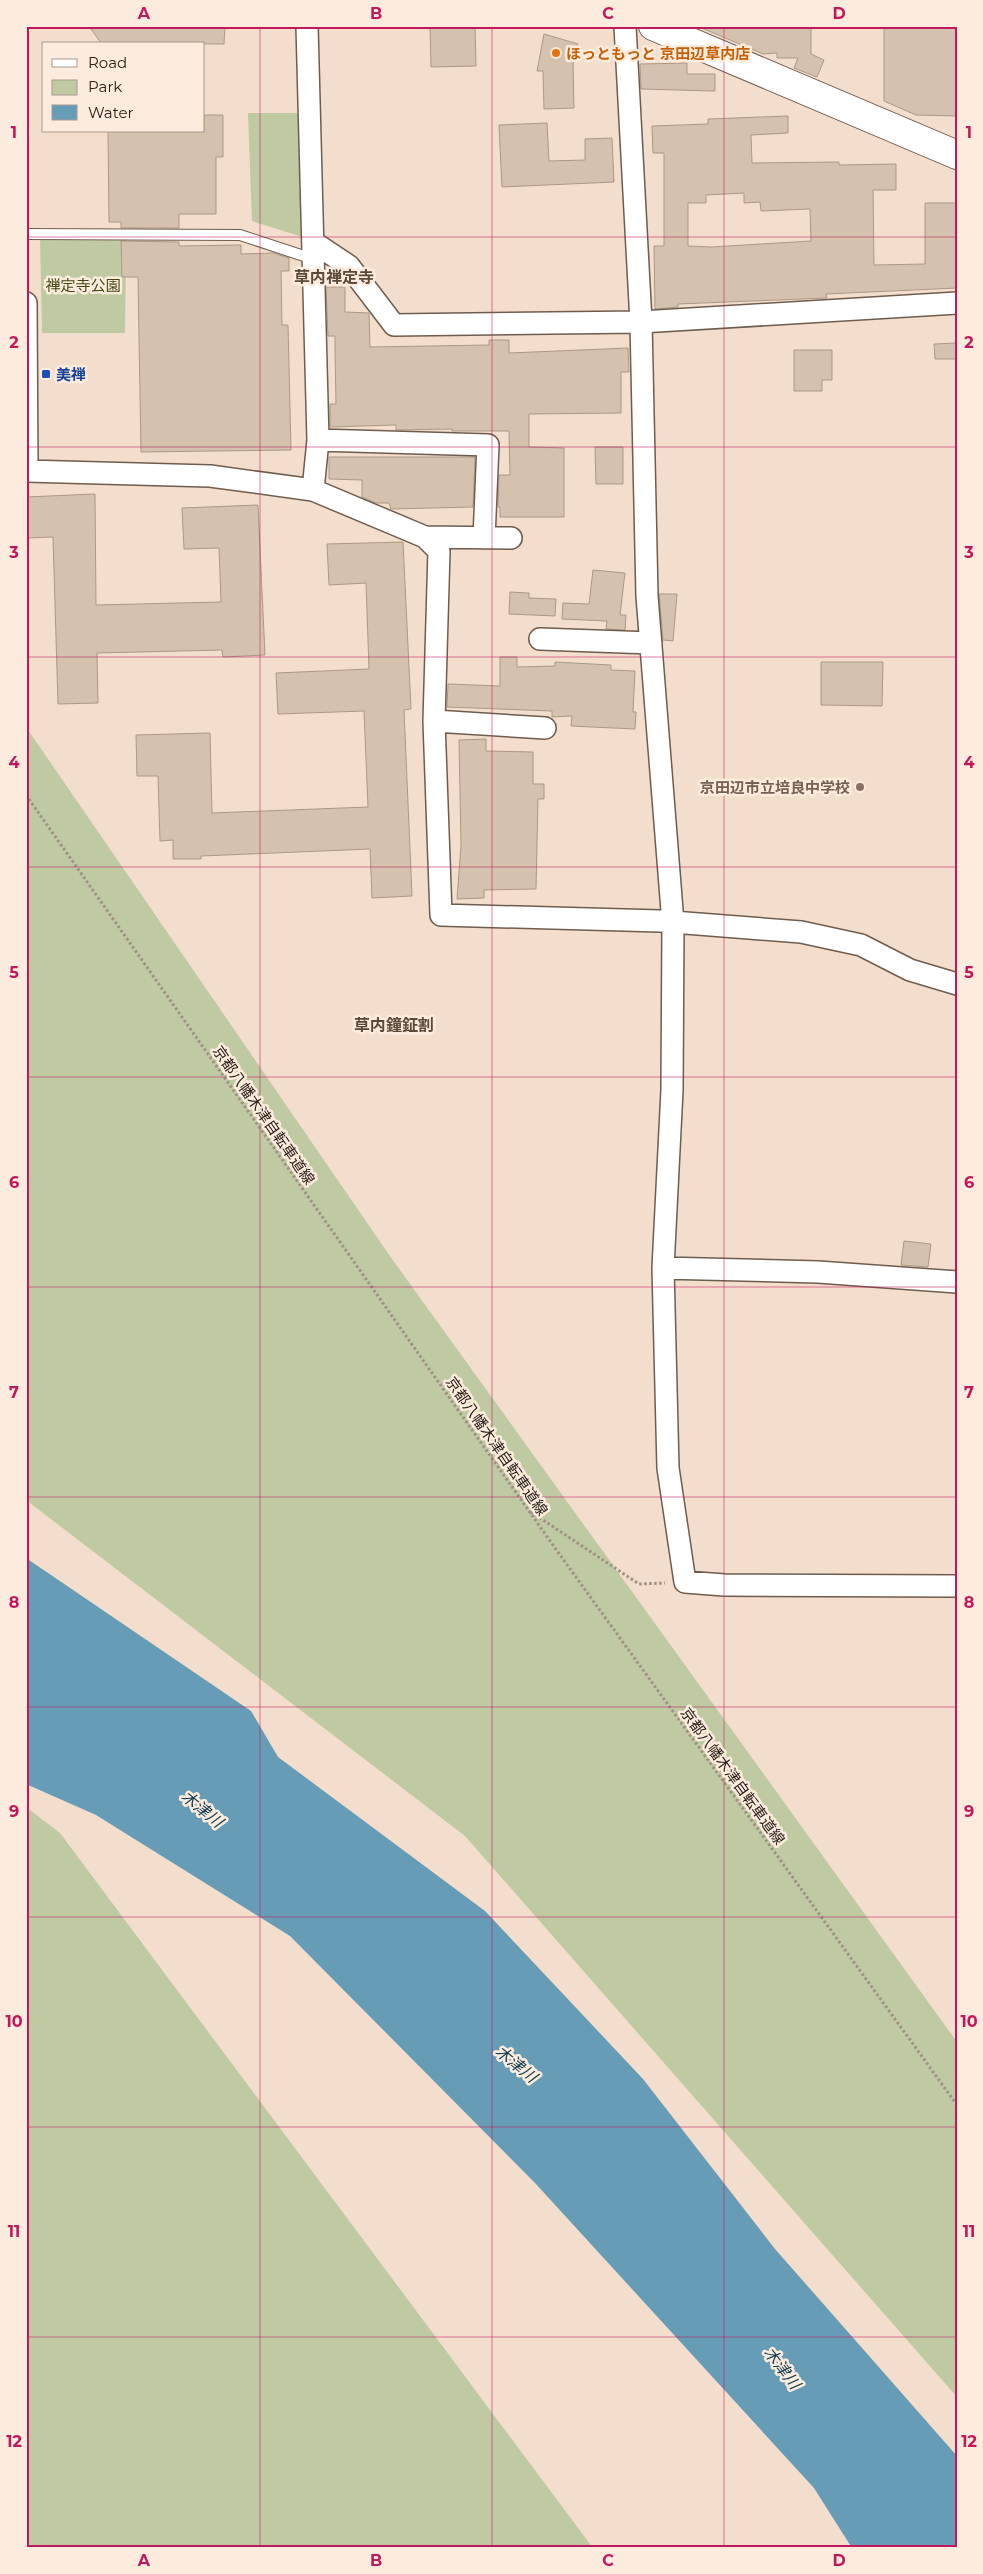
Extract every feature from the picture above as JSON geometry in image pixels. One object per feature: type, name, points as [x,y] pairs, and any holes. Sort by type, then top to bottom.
[{"type":"street","points":[[307,26],[318,440],[313,490]]},
{"type":"street","points":[[625,26],[641,322],[647,596],[673,923],[672,1090],[663,1268],[668,1468],[685,1582],[724,1585],[957,1586]]},
{"type":"street","points":[[653,26],[957,155]]},
{"type":"street","points":[[313,251],[349,266],[394,326],[641,322],[957,303]]},
{"type":"street","points":[[26,303],[27,471],[210,476],[313,490],[425,537],[512,538]]},
{"type":"street","points":[[318,440],[488,445],[484,538]]},
{"type":"street","points":[[425,537],[439,551],[434,721],[441,915],[673,923],[801,932],[860,945],[910,970],[957,984]]},
{"type":"street","points":[[540,639],[651,643]]},
{"type":"street","points":[[434,721],[545,728]]},
{"type":"street","points":[[663,1268],[818,1272],[957,1282]]},
{"type":"lane","points":[[26,234],[240,235],[313,251]]},
{"type":"path","name":"京都八幡木津自転車道線","points":[[26,795],[528,1510],[957,2105]]},
{"type":"path","points":[[528,1510],[639,1584],[685,1582]]},
{"type":"green space","points":[[248,113],[303,113],[306,238],[252,221]]},
{"type":"green space","name":"禅定寺公園","points":[[40,236],[126,237],[125,333],[42,333]]},
{"type":"green space","points":[[26,727],[392,1259],[957,2042],[957,2397],[465,1836],[26,1500]]},
{"type":"green space","points":[[26,1807],[60,1833],[593,2548],[26,2548]]},
{"type":"water","name":"木津川","points":[[26,1558],[251,1711],[278,1757],[485,1911],[643,2079],[775,2249],[957,2456],[957,2548],[852,2548],[814,2488],[535,2183],[290,1936],[96,1815],[26,1784]]},
{"type":"building","points":[[89,26],[225,26],[224,44],[205,44],[205,42],[100,42]]},
{"type":"building","points":[[430,26],[475,26],[476,66],[431,67]]},
{"type":"building","points":[[697,26],[811,26],[811,54],[824,60],[817,77],[794,68],[798,58],[777,58],[777,53],[763,54]]},
{"type":"building","points":[[884,26],[957,26],[957,116],[916,115],[884,101]]},
{"type":"building","points":[[544,34],[578,44],[573,65],[574,108],[544,109],[543,71],[537,71]]},
{"type":"building","points":[[687,63],[687,74],[715,74],[715,91],[641,89],[640,64]]},
{"type":"building","points":[[205,115],[223,115],[223,157],[216,157],[216,214],[179,214],[179,228],[121,228],[121,222],[109,222],[108,132],[205,132]]},
{"type":"building","points":[[788,116],[788,133],[751,135],[752,163],[839,162],[839,165],[896,164],[896,190],[873,190],[874,265],[925,264],[925,203],[957,203],[957,288],[826,294],[827,298],[678,304],[678,307],[655,309],[654,246],[664,246],[664,153],[653,153],[652,126],[708,124],[708,119]],"holes":[[[744,193],[744,203],[760,202],[761,211],[810,209],[811,241],[712,247],[688,246],[688,203],[706,203],[706,195]]]},
{"type":"building","points":[[547,123],[549,161],[585,160],[585,139],[612,138],[614,182],[502,187],[499,125]]},
{"type":"building","points":[[121,241],[179,242],[179,246],[241,245],[241,254],[273,253],[289,258],[289,271],[281,271],[282,325],[288,325],[291,450],[141,452],[138,277],[122,277]]},
{"type":"building","points":[[326,287],[345,287],[345,312],[369,313],[370,347],[489,345],[489,340],[509,340],[509,353],[628,348],[629,372],[621,372],[621,413],[529,414],[529,447],[564,448],[564,517],[500,517],[500,507],[498,507],[499,475],[510,475],[509,431],[396,430],[396,425],[330,427],[330,404],[336,404],[335,336],[328,336]]},
{"type":"building","points":[[957,343],[957,359],[935,359],[934,344]]},
{"type":"building","points":[[794,350],[832,350],[832,380],[822,380],[822,391],[794,391]]},
{"type":"building","points":[[595,447],[623,447],[623,484],[596,484]]},
{"type":"building","points":[[329,457],[475,457],[473,507],[391,509],[389,503],[376,503],[362,497],[362,480],[329,479]]},
{"type":"building","points":[[95,494],[96,605],[221,602],[219,548],[184,549],[182,508],[258,505],[265,655],[223,657],[222,650],[97,653],[98,703],[58,704],[53,537],[26,538],[26,497]]},
{"type":"building","points":[[403,542],[411,709],[404,710],[412,896],[372,898],[370,849],[201,856],[201,859],[173,859],[173,840],[160,841],[158,776],[137,776],[136,735],[210,733],[212,813],[368,807],[364,711],[278,714],[276,673],[369,669],[366,583],[329,585],[327,544]]},
{"type":"building","points":[[593,570],[625,573],[620,615],[626,615],[625,630],[606,629],[607,621],[562,619],[563,603],[589,604]]},
{"type":"building","points":[[510,592],[529,593],[529,598],[556,599],[555,616],[509,614]]},
{"type":"building","points":[[659,594],[677,594],[673,641],[663,640]]},
{"type":"building","points":[[500,657],[517,657],[517,667],[555,666],[555,662],[611,665],[611,670],[635,671],[633,712],[636,712],[635,729],[571,726],[572,716],[552,717],[552,711],[447,707],[448,684],[500,686]]},
{"type":"building","points":[[821,662],[883,662],[882,706],[821,705]]},
{"type":"building","points":[[486,739],[486,751],[533,752],[533,784],[544,784],[544,799],[538,799],[536,889],[484,890],[484,898],[457,899],[461,845],[459,740]]},
{"type":"building","points":[[904,1241],[931,1244],[928,1267],[901,1265]]},
{"type":"place","name":"ほっともっと 京田辺草内店","points":[[556,53]]},
{"type":"place","name":"美禅","points":[[46,374]]},
{"type":"place","name":"京田辺市立培良中学校","points":[[860,787]]},
{"type":"district","name":"草内禅定寺","points":[[334,277]]},
{"type":"district","name":"草内鐘鉦割","points":[[394,1025]]}]
